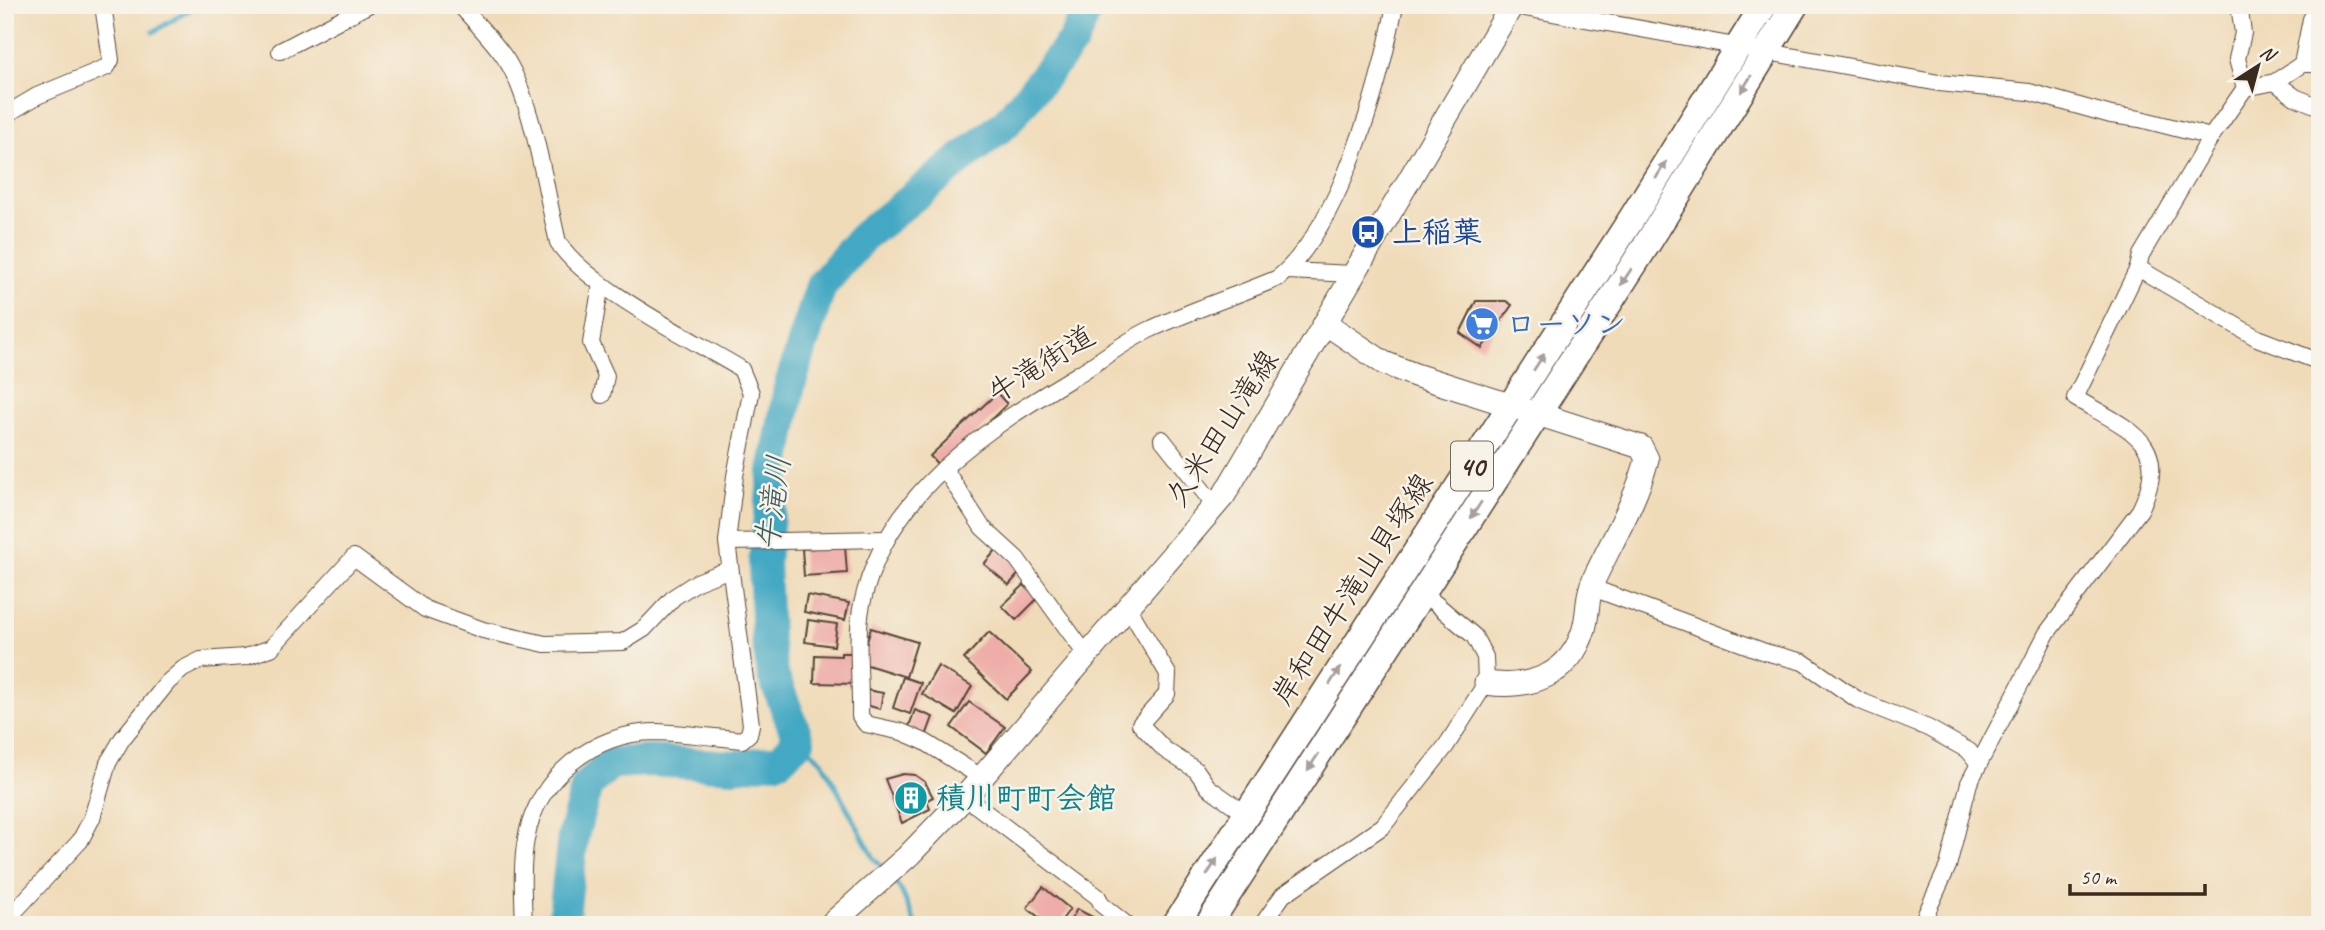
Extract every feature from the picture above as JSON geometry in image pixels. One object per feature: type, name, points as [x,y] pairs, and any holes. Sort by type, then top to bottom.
[{"type":"main road","name":"岸和田牛滝山貝塚線","points":[[1175,925],[1512,404],[1764,5]]},
{"type":"main road","name":"岸和田牛滝山貝塚線","points":[[1208,925],[1538,413],[1795,5]]},
{"type":"street","points":[[5,115],[37,96],[107,67],[111,60],[103,5]]},
{"type":"street","points":[[280,51],[368,5]]},
{"type":"street","points":[[460,5],[503,55],[515,77],[527,114],[558,242],[568,258],[601,284],[741,369],[751,393],[735,475],[727,542],[751,725],[749,734],[742,740],[654,732],[633,735],[608,741],[582,754],[562,770],[537,806],[526,836],[523,858],[524,925]]},
{"type":"street","name":"牛滝街道","points":[[981,777],[925,742],[902,732],[866,724],[860,716],[862,681],[859,625],[871,576],[887,540],[915,498],[944,468],[996,424],[1149,330],[1278,278],[1287,271],[1325,216],[1371,108],[1395,5]]},
{"type":"street","points":[[1511,5],[1939,83],[2029,92],[2111,115],[2140,119],[2211,137]]},
{"type":"street","name":"久米田山滝線","points":[[830,925],[908,856],[965,797],[1214,506],[1325,323],[1511,5]]},
{"type":"street","points":[[2239,5],[2243,33],[2237,59],[2245,88]]},
{"type":"street","points":[[2302,64],[2311,19],[2320,5]]},
{"type":"street","points":[[1921,925],[1948,866],[1969,783],[2047,633],[2140,510],[2151,488],[2153,459],[2138,436],[2075,398],[2138,268],[2141,256],[2211,137],[2245,88],[2275,82],[2302,64],[2320,64]]},
{"type":"street","points":[[2275,82],[2295,97],[2320,107]]},
{"type":"street","points":[[2138,268],[2257,338],[2320,362]]},
{"type":"street","points":[[1287,271],[1354,274]]},
{"type":"street","points":[[601,284],[591,343],[606,376],[602,395]]},
{"type":"street","points":[[1325,323],[1384,363],[1641,447],[1647,459],[1590,587],[1584,628],[1577,647],[1565,663],[1532,684],[1486,683]]},
{"type":"street","points":[[1162,439],[1214,506]]},
{"type":"street","points":[[944,468],[982,527],[1017,559],[1087,656]]},
{"type":"street","points":[[727,542],[887,540]]},
{"type":"street","points":[[5,915],[15,911],[79,841],[92,818],[108,763],[122,739],[168,682],[183,669],[201,660],[245,657],[271,648],[354,557],[425,609],[484,630],[545,644],[623,642],[644,629],[674,597],[697,582],[730,569]]},
{"type":"street","points":[[1590,587],[1765,652],[1803,662],[1858,700],[1928,728],[1969,751],[1979,764]]},
{"type":"street","points":[[1262,925],[1283,895],[1383,826],[1446,746],[1486,683],[1485,657],[1474,636],[1423,593]]},
{"type":"street","points":[[1128,607],[1168,674],[1167,694],[1140,724],[1165,750],[1196,771],[1209,787],[1246,814]]},
{"type":"street","points":[[965,797],[1098,897],[1102,905],[1127,925]]},
{"type":"building","points":[[1476,301],[1506,301],[1512,305],[1482,348],[1460,333]]},
{"type":"building","points":[[997,393],[1007,404],[941,468],[930,456]]},
{"type":"building","points":[[845,546],[847,573],[804,576],[802,549]]},
{"type":"building","points":[[997,549],[1022,570],[1009,585],[984,564]]},
{"type":"building","points":[[1024,585],[1038,598],[1016,620],[1002,606]]},
{"type":"building","points":[[807,595],[849,603],[845,620],[804,612]]},
{"type":"building","points":[[808,620],[837,624],[834,646],[805,642]]},
{"type":"building","points":[[871,628],[917,642],[906,677],[861,663]]},
{"type":"building","points":[[989,632],[1032,672],[1006,699],[964,659]]},
{"type":"building","points":[[841,653],[859,653],[858,684],[814,683],[815,655],[841,656]]},
{"type":"building","points":[[938,666],[972,686],[956,714],[922,694]]},
{"type":"building","points":[[903,677],[921,683],[910,714],[893,708]]},
{"type":"building","points":[[867,690],[883,693],[880,709],[866,705]]},
{"type":"building","points":[[969,702],[1005,727],[986,753],[951,727]]},
{"type":"building","points":[[915,710],[933,717],[926,736],[908,729]]},
{"type":"building","name":"積川町町会館","points":[[903,774],[915,775],[925,782],[933,797],[927,800],[930,809],[902,823],[885,779]]},
{"type":"building","points":[[1043,887],[1070,909],[1058,925],[1049,925],[1027,908]]},
{"type":"building","points":[[1077,909],[1102,922],[1101,925],[1068,925]]},
{"type":"waterway","points":[[153,32],[198,5]]},
{"type":"waterway","name":"牛滝川","points":[[563,925],[573,836],[587,785],[611,763],[650,761],[735,766],[779,760],[799,741],[773,675],[767,639],[764,561],[774,472],[789,388],[821,286],[863,237],[1006,123],[1073,41],[1089,5]]},
{"type":"waterway","points":[[799,741],[822,761],[874,858],[883,868]]},
{"type":"waterway","points":[[892,879],[901,890],[916,925]]},
{"type":"place","name":"上稲葉","points":[[1368,232]]},
{"type":"place","name":"ローソン","points":[[1482,324]]},
{"type":"place","name":"積川町町会館","points":[[911,798]]}]
